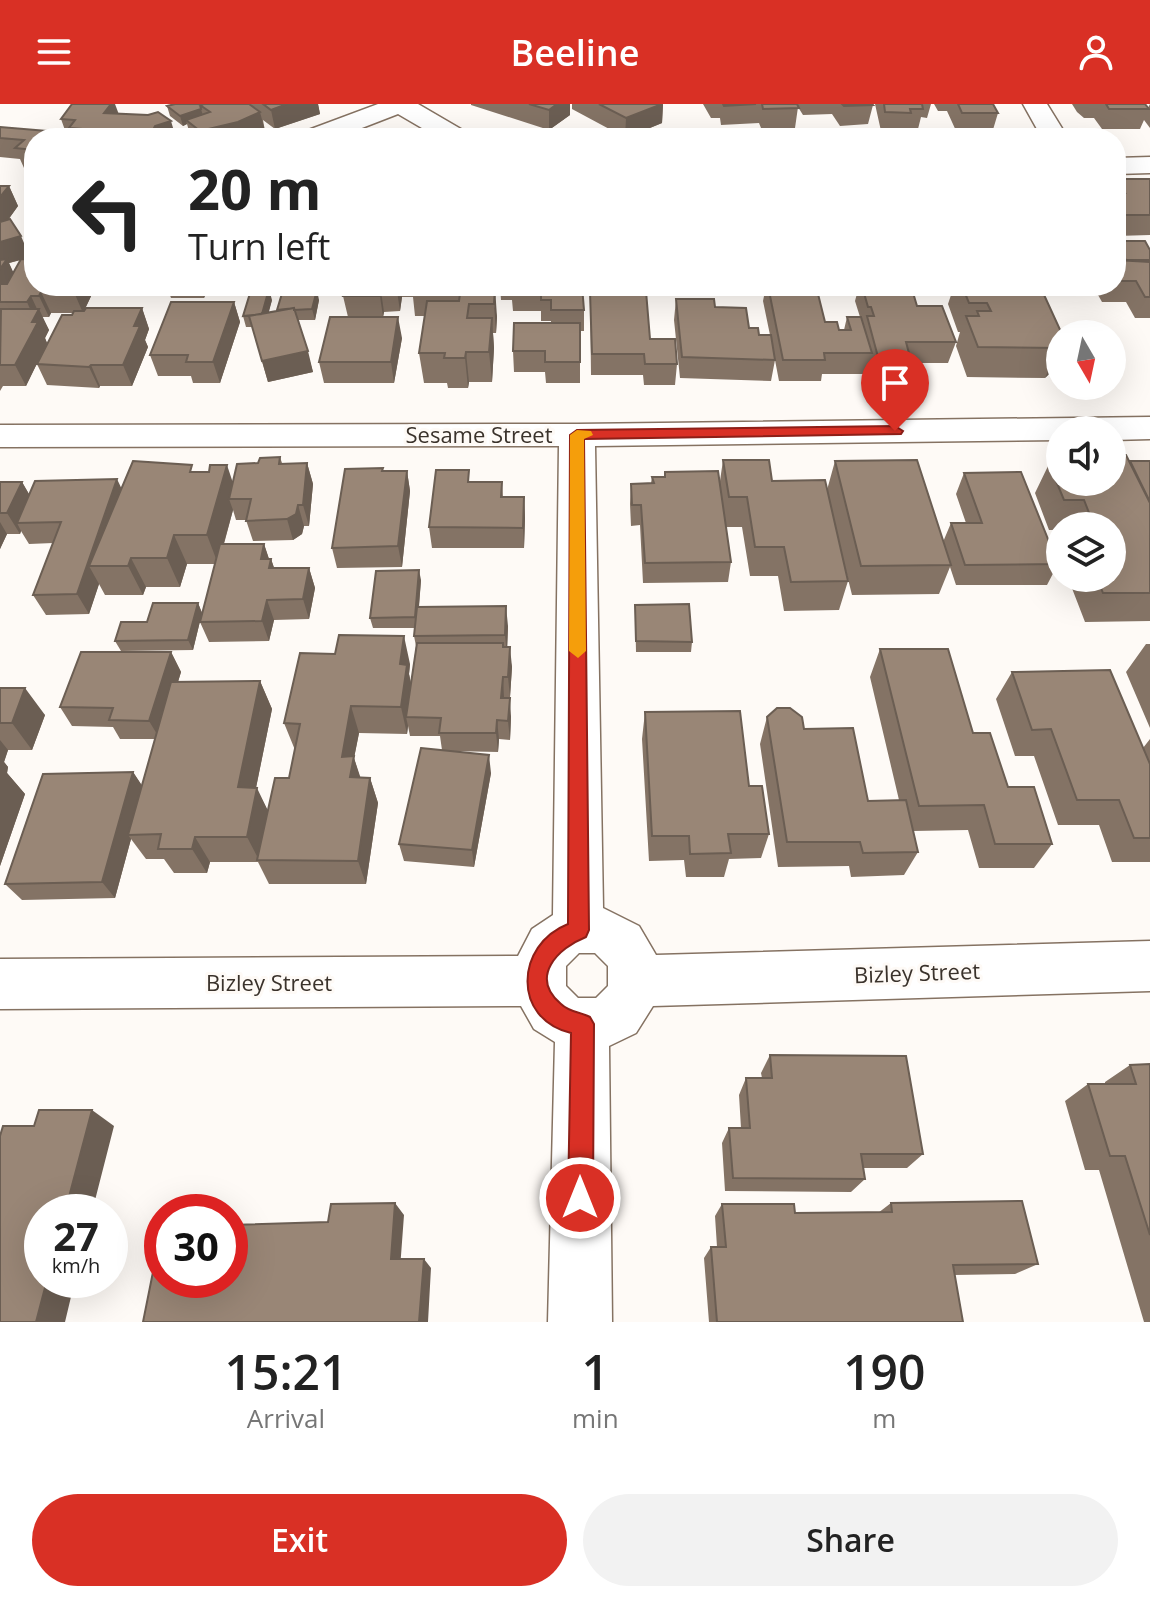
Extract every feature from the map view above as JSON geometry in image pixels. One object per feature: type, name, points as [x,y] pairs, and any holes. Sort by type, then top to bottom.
[{"type":"street","points":[[338,128],[401,104],[441,128]]},
{"type":"street","points":[[1035,104],[1049,128]]},
{"type":"street","points":[[1126,166],[1150,165]]},
{"type":"street","name":"Sesame Street","points":[[0,436],[577,435],[1150,428]]},
{"type":"street","points":[[577,435],[578,930]]},
{"type":"street","points":[[578,930],[603,934],[624,946],[633,960],[636,981],[627,1006],[614,1018],[597,1024],[565,1020],[551,1010],[541,996],[537,981],[539,964],[546,950],[558,938],[578,930]]},
{"type":"street","name":"Bizley Street","points":[[636,981],[1150,966]]},
{"type":"street","name":"Bizley Street","points":[[0,984],[537,981]]},
{"type":"street","points":[[580,1322],[582,1024]]},
{"type":"building","points":[[72,104],[111,104],[104,113],[148,115],[158,112],[171,121],[154,128],[69,128],[75,120],[61,119]]},
{"type":"building","points":[[203,104],[200,105],[201,109],[180,116],[167,106]]},
{"type":"building","points":[[249,104],[260,112],[238,122],[196,128],[186,120],[210,112],[200,105]]},
{"type":"building","points":[[263,104],[287,104],[271,110]]},
{"type":"building","points":[[529,104],[557,104],[549,110]]},
{"type":"building","points":[[599,104],[662,104],[626,118]]},
{"type":"building","points":[[762,104],[797,104],[799,108],[763,109]]},
{"type":"building","points":[[842,104],[872,104],[873,105],[844,106]]},
{"type":"building","points":[[884,104],[922,104],[923,109],[910,109],[911,113],[885,112]]},
{"type":"building","points":[[958,104],[993,104],[998,113],[962,113]]},
{"type":"building","points":[[1106,104],[1145,104],[1149,109],[1109,109]]},
{"type":"building","points":[[0,127],[24,129],[24,140],[0,138]]},
{"type":"building","points":[[24,140],[24,149],[15,148]]},
{"type":"building","points":[[1126,179],[1150,179],[1150,215],[1126,215]]},
{"type":"building","points":[[0,186],[9,186],[0,197]]},
{"type":"building","points":[[10,219],[21,236],[0,242],[0,222]]},
{"type":"building","points":[[1126,241],[1145,241],[1150,250],[1150,260],[1126,260]]},
{"type":"building","points":[[21,259],[24,259],[24,296],[31,296],[27,302],[0,302],[0,284],[7,284]]},
{"type":"building","points":[[1126,261],[1150,262],[1150,297],[1145,297],[1136,281],[1126,281]]},
{"type":"building","points":[[249,296],[267,296],[262,314],[243,316]]},
{"type":"building","points":[[281,296],[315,296],[312,309],[277,310]]},
{"type":"building","points":[[460,296],[494,296],[494,304],[469,304],[467,318],[492,318],[489,352],[466,352],[465,358],[444,358],[445,353],[419,353],[427,301],[459,301]]},
{"type":"building","points":[[541,296],[583,296],[584,310],[551,310],[551,300],[541,300]]},
{"type":"building","points":[[590,296],[646,296],[650,339],[675,339],[677,364],[645,364],[644,354],[592,354]]},
{"type":"building","points":[[770,296],[818,296],[825,322],[837,322],[839,330],[851,330],[847,317],[861,317],[872,353],[824,353],[825,360],[783,360]]},
{"type":"building","points":[[865,296],[914,296],[917,306],[942,306],[956,342],[906,342],[910,357],[878,357],[867,316],[874,316],[871,307],[868,307]]},
{"type":"building","points":[[966,296],[1045,296],[1056,320],[1046,320],[1046,348],[978,347],[966,316],[979,316],[977,311],[991,311],[987,303],[969,303]]},
{"type":"building","points":[[676,299],[714,299],[715,307],[746,308],[749,328],[758,328],[759,335],[771,335],[775,360],[682,357]]},
{"type":"building","points":[[171,302],[234,302],[213,362],[186,362],[188,355],[150,355]]},
{"type":"building","points":[[86,308],[142,308],[134,326],[140,326],[123,365],[37,364],[62,315],[72,315],[74,311],[84,311]]},
{"type":"building","points":[[294,308],[308,351],[262,361],[249,316]]},
{"type":"building","points":[[1,309],[39,309],[32,322],[38,322],[15,365],[0,365]]},
{"type":"building","points":[[330,317],[398,317],[391,362],[319,362]]},
{"type":"building","points":[[514,323],[580,323],[580,362],[545,362],[545,351],[513,351]]},
{"type":"building","points":[[1126,455],[1150,503],[1150,593],[1103,592],[1126,592],[1126,512],[1089,512],[1084,500],[1064,500],[1062,496],[1126,496]]},
{"type":"building","points":[[280,457],[279,464],[307,463],[303,505],[298,505],[296,514],[287,519],[246,521],[251,499],[229,499],[237,464]]},
{"type":"building","points":[[723,460],[769,460],[772,481],[825,480],[848,581],[791,582],[784,547],[755,547],[747,497],[729,497]]},
{"type":"building","points":[[917,460],[951,565],[861,566],[835,461]]},
{"type":"building","points":[[133,461],[192,465],[190,472],[209,472],[210,465],[227,465],[207,535],[174,535],[167,558],[131,558],[128,566],[89,566]]},
{"type":"building","points":[[1130,461],[1150,461],[1150,500],[1149,500]]},
{"type":"building","points":[[383,468],[382,471],[407,471],[398,546],[332,548],[345,469]]},
{"type":"building","points":[[436,470],[469,470],[468,482],[502,482],[501,497],[524,497],[523,528],[429,527]]},
{"type":"building","points":[[718,471],[731,562],[645,563],[641,505],[632,505],[631,484],[654,483],[652,477],[665,477],[665,472]]},
{"type":"building","points":[[1021,472],[1046,534],[1046,564],[965,565],[951,523],[982,523],[964,473]]},
{"type":"building","points":[[117,479],[77,594],[33,595],[61,522],[17,523],[35,481]]},
{"type":"building","points":[[0,482],[22,482],[7,513],[0,513]]},
{"type":"building","points":[[220,544],[264,544],[261,559],[271,559],[269,568],[309,568],[303,599],[267,600],[262,621],[200,622]]},
{"type":"building","points":[[419,570],[415,617],[370,618],[376,571]]},
{"type":"building","points":[[153,603],[198,603],[188,640],[115,641],[121,622],[147,622]]},
{"type":"building","points":[[689,604],[692,642],[636,641],[635,605]]},
{"type":"building","points":[[506,606],[505,635],[414,636],[417,607]]},
{"type":"building","points":[[339,635],[404,636],[400,664],[407,665],[401,707],[351,706],[342,757],[354,756],[350,777],[370,778],[358,861],[257,860],[275,778],[289,778],[300,724],[284,723],[300,653],[335,654]]},
{"type":"building","points":[[417,643],[503,643],[503,647],[510,647],[508,677],[503,677],[501,698],[510,698],[508,721],[497,720],[496,733],[439,733],[441,718],[406,717]]},
{"type":"building","points":[[880,649],[948,649],[973,733],[990,733],[1008,787],[1034,787],[1052,844],[995,844],[984,805],[919,806]]},
{"type":"building","points":[[81,652],[171,652],[149,721],[109,720],[113,708],[60,707]]},
{"type":"building","points":[[1110,670],[1150,764],[1150,838],[1134,838],[1119,800],[1077,800],[1051,729],[1032,730],[1012,672]]},
{"type":"building","points":[[260,681],[238,787],[257,788],[247,837],[195,837],[192,849],[158,849],[161,834],[128,835],[171,682]]},
{"type":"building","points":[[0,688],[25,688],[12,723],[0,723]]},
{"type":"building","points":[[777,708],[790,708],[802,717],[804,729],[853,728],[868,801],[906,800],[918,852],[863,853],[860,842],[787,842],[767,717]]},
{"type":"building","points":[[740,711],[749,786],[762,786],[769,834],[728,834],[731,853],[690,854],[689,836],[652,836],[645,712]]},
{"type":"building","points":[[421,748],[489,755],[472,850],[399,844]]},
{"type":"building","points":[[133,772],[102,882],[5,884],[43,774]]},
{"type":"building","points":[[770,1055],[906,1056],[923,1154],[861,1154],[865,1179],[733,1178],[729,1128],[750,1128],[746,1078],[772,1078]]},
{"type":"building","points":[[1150,1064],[1150,1235],[1125,1156],[1110,1156],[1088,1084],[1136,1084],[1130,1065]]},
{"type":"building","points":[[39,1110],[92,1110],[70,1194],[24,1194],[24,1298],[42,1298],[36,1322],[0,1322],[0,1136],[3,1126],[34,1126]]},
{"type":"building","points":[[1022,1201],[1038,1264],[953,1265],[963,1322],[717,1322],[711,1247],[726,1247],[722,1204],[794,1204],[795,1213],[892,1212],[891,1203]]},
{"type":"building","points":[[395,1203],[391,1259],[424,1259],[419,1322],[143,1322],[148,1298],[248,1298],[248,1224],[328,1222],[331,1204]]},
{"type":"slow traffic","points":[[578,651],[577,435],[586,435]]},
{"type":"route","points":[[580,1198],[582,1024],[565,1020],[551,1010],[541,996],[537,981],[539,964],[546,950],[558,938],[578,930],[577,435],[895,431]]}]
